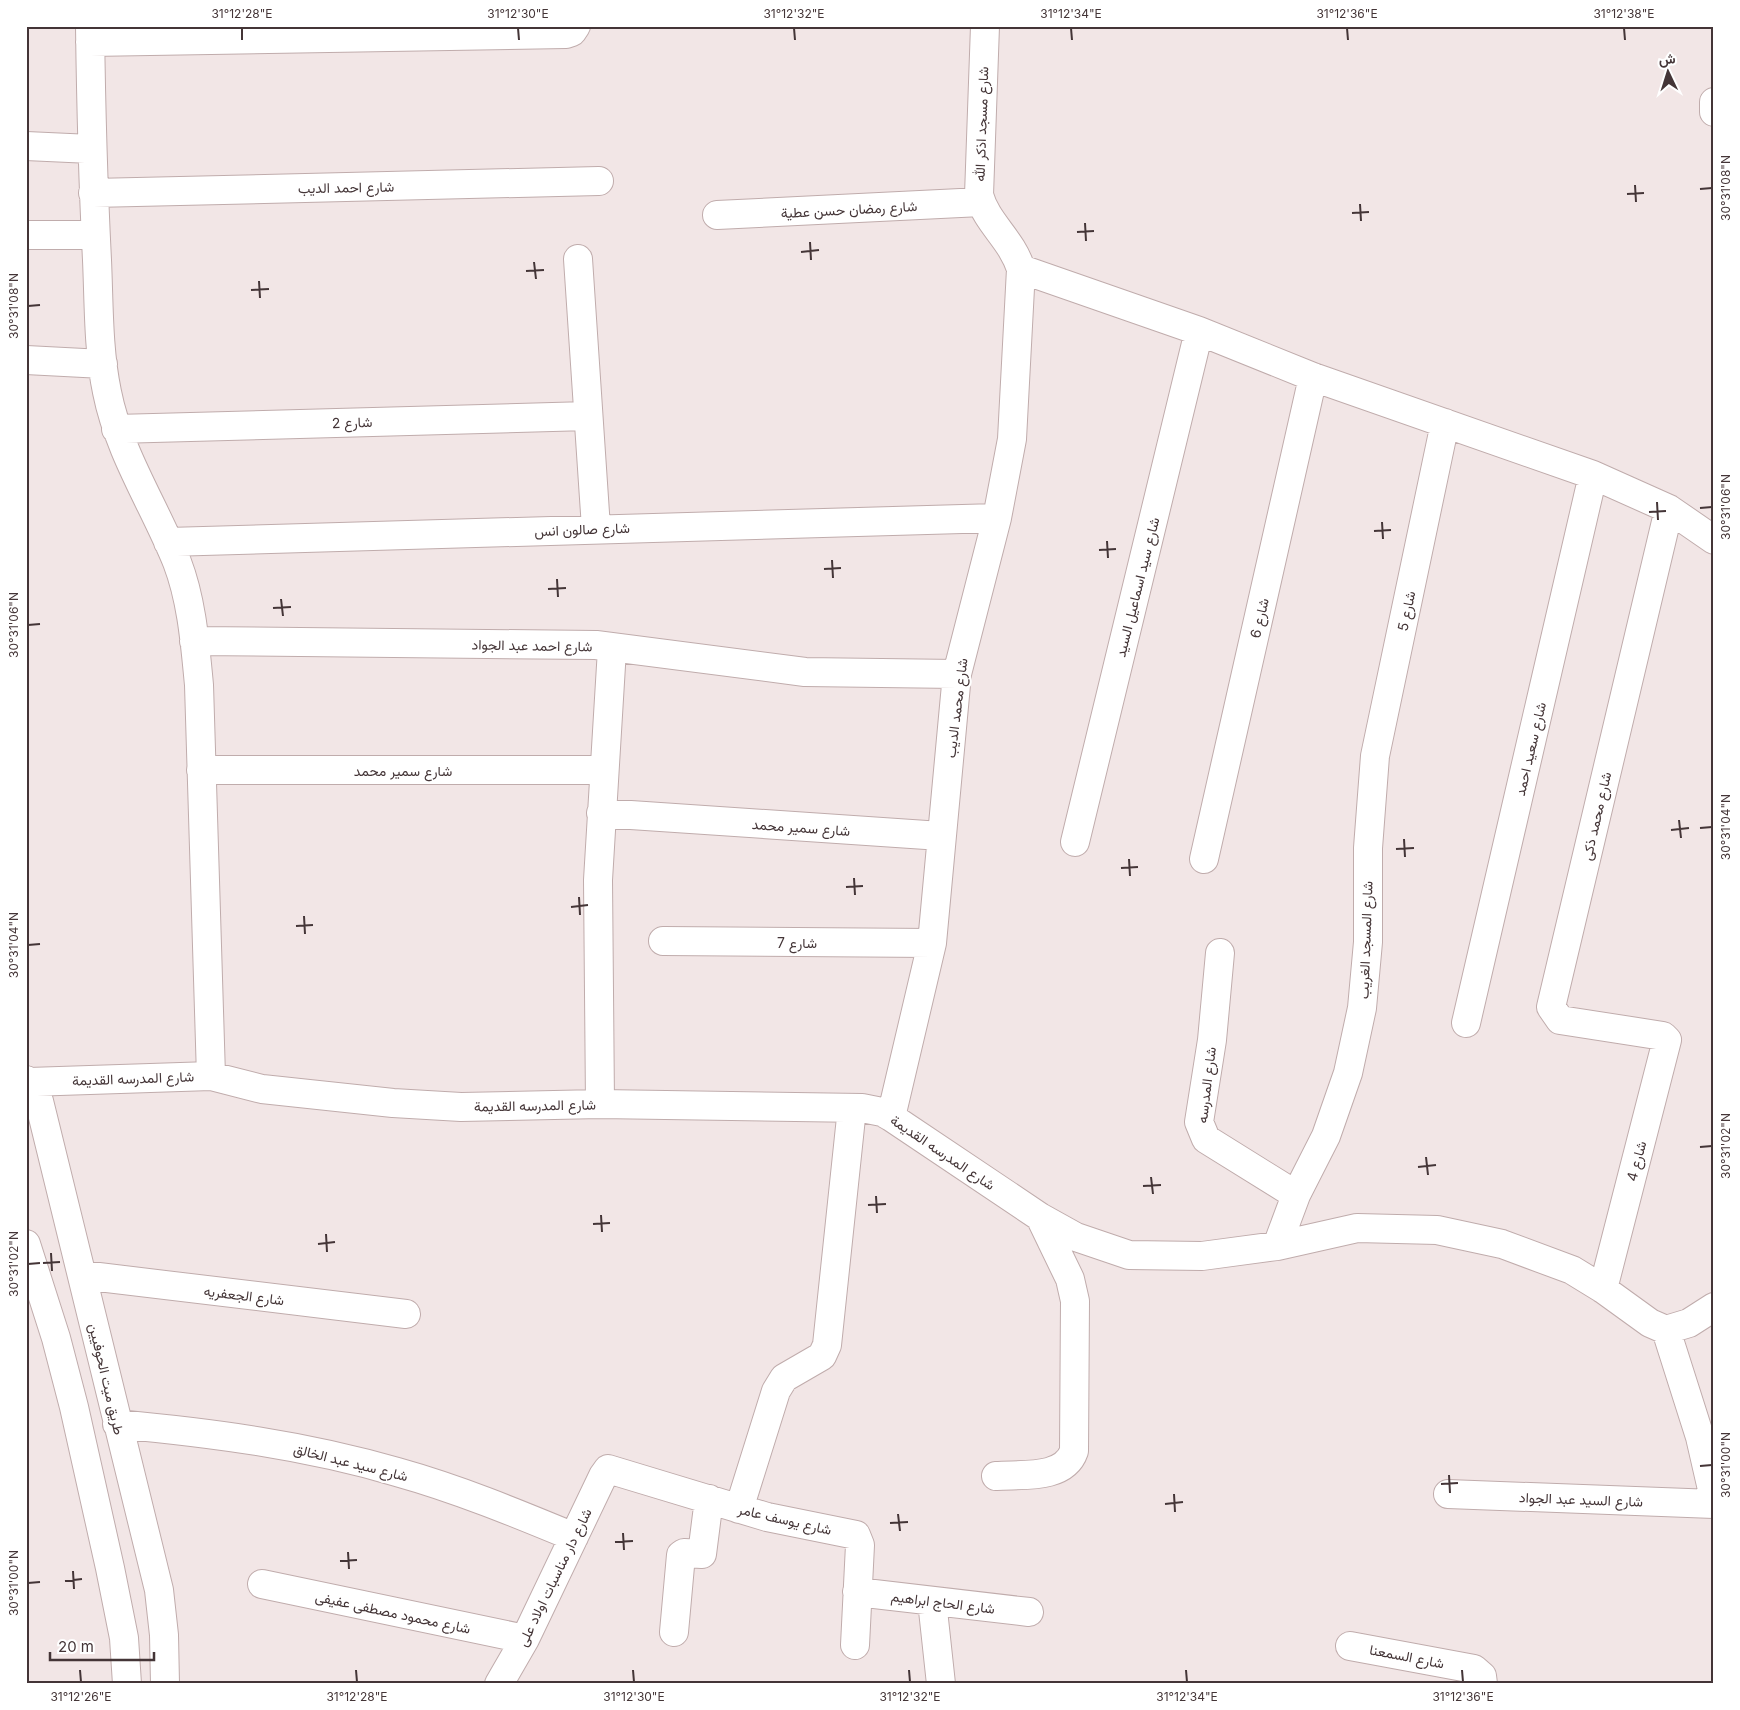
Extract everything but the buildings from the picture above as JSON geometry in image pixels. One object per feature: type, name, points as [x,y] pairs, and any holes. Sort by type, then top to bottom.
[{"type":"street","points":[[211,1076],[199,685],[194,641],[188,602],[178,564],[130,463],[116,429],[107,392],[103,364],[95,236],[91,149],[90,34],[566,34],[572,32],[576,26]]},
{"type":"street","name":"شارع مسجد اذكر الله","points":[[985,26],[978,188],[981,202],[988,217],[1012,246],[1022,269]]},
{"type":"street","points":[[1714,102],[1714,112]]},
{"type":"street","points":[[26,146],[91,149]]},
{"type":"street","name":"شارع احمد الديب","points":[[94,193],[599,181]]},
{"type":"street","name":"شارع رمضان حسن عطية","points":[[717,215],[981,202]]},
{"type":"street","points":[[26,235],[95,236]]},
{"type":"street","points":[[578,259],[596,528]]},
{"type":"street","points":[[1022,269],[1198,331],[1313,377],[1593,475],[1669,509],[1714,540]]},
{"type":"street","name":"شارع محمد الديب","points":[[891,1117],[932,943],[957,674],[997,518],[1012,439],[1022,269]]},
{"type":"street","name":"شارع سيد اسماعيل السيد","points":[[1075,842],[1198,331]]},
{"type":"street","points":[[26,360],[103,364]]},
{"type":"street","name":"شارع 6","points":[[1204,859],[1313,377]]},
{"type":"street","name":"شارع 2","points":[[116,429],[588,416]]},
{"type":"street","name":"شارع 5","points":[[1372,799],[1375,756],[1445,423]]},
{"type":"street","name":"شارع سعيد احمد","points":[[1466,1023],[1593,475]]},
{"type":"street","name":"شارع محمد ذكى","points":[[1661,1036],[1560,1020],[1556,1017],[1551,1007],[1669,509]]},
{"type":"street","name":"شارع صالون انس","points":[[168,542],[596,528],[997,518]]},
{"type":"street","name":"شارع احمد عبد الجواد","points":[[194,641],[596,645],[612,649],[805,672],[957,674]]},
{"type":"street","points":[[600,1104],[598,899],[601,813],[612,649]]},
{"type":"street","name":"شارع سمير محمد","points":[[202,770],[604,770]]},
{"type":"street","name":"شارع المسجد الغريب","points":[[1277,1246],[1296,1195],[1326,1136],[1345,1082],[1362,1008],[1368,942],[1367,886],[1372,799]]},
{"type":"street","name":"شارع سمير محمد","points":[[601,813],[941,836]]},
{"type":"street","name":"شارع 7","points":[[663,941],[932,943]]},
{"type":"street","name":"شارع المدرسه","points":[[1220,953],[1212,1040],[1198,1122],[1206,1139],[1296,1195]]},
{"type":"street","name":"شارع 4","points":[[1603,1289],[1667,1042],[1666,1038],[1661,1036]]},
{"type":"street","name":"شارع المدرسه القديمة","points":[[28,1081],[211,1076],[262,1089],[392,1103],[461,1107],[600,1104],[852,1108],[872,1110],[891,1117],[1040,1217],[1076,1237],[1129,1255],[1202,1256],[1277,1246],[1357,1228],[1436,1230],[1502,1244],[1572,1270],[1603,1289],[1650,1323],[1666,1330]]},
{"type":"street","name":"طريق ميت الحوفيين","points":[[28,1081],[39,1100],[159,1590],[164,1635],[165,1684]]},
{"type":"street","points":[[739,1509],[776,1391],[784,1378],[822,1356],[828,1346],[852,1108]]},
{"type":"street","points":[[996,1476],[1056,1471],[1068,1463],[1074,1451],[1075,1301],[1070,1279],[1040,1217]]},
{"type":"street","points":[[26,1244],[56,1338],[74,1407],[124,1638],[127,1684]]},
{"type":"street","name":"شارع الجعفريه","points":[[82,1275],[406,1314]]},
{"type":"street","points":[[1714,1307],[1689,1323],[1666,1330],[1700,1437],[1714,1498]]},
{"type":"street","name":"شارع سيد عبد الخالق","points":[[117,1424],[230,1436],[305,1449],[397,1472],[486,1501],[574,1537]]},
{"type":"street","name":"شارع يوسف عامر","points":[[608,1469],[739,1509],[786,1521],[856,1535],[860,1545],[855,1645]]},
{"type":"street","name":"شارع دار مناسبات اولاد على","points":[[499,1684],[524,1639],[608,1469]]},
{"type":"street","name":"شارع السيد عبد الجواد","points":[[1448,1494],[1714,1504]]},
{"type":"street","points":[[674,1632],[681,1555],[684,1553],[702,1554],[709,1499]]},
{"type":"street","name":"شارع محمود مصطفى عفيفى","points":[[262,1584],[524,1639]]},
{"type":"street","name":"شارع الحاج ابراهيم","points":[[857,1592],[1029,1612]]},
{"type":"street","points":[[932,1601],[941,1684]]},
{"type":"street","name":"شارع السمعنا","points":[[1350,1646],[1474,1669],[1482,1676],[1483,1684]]}]
